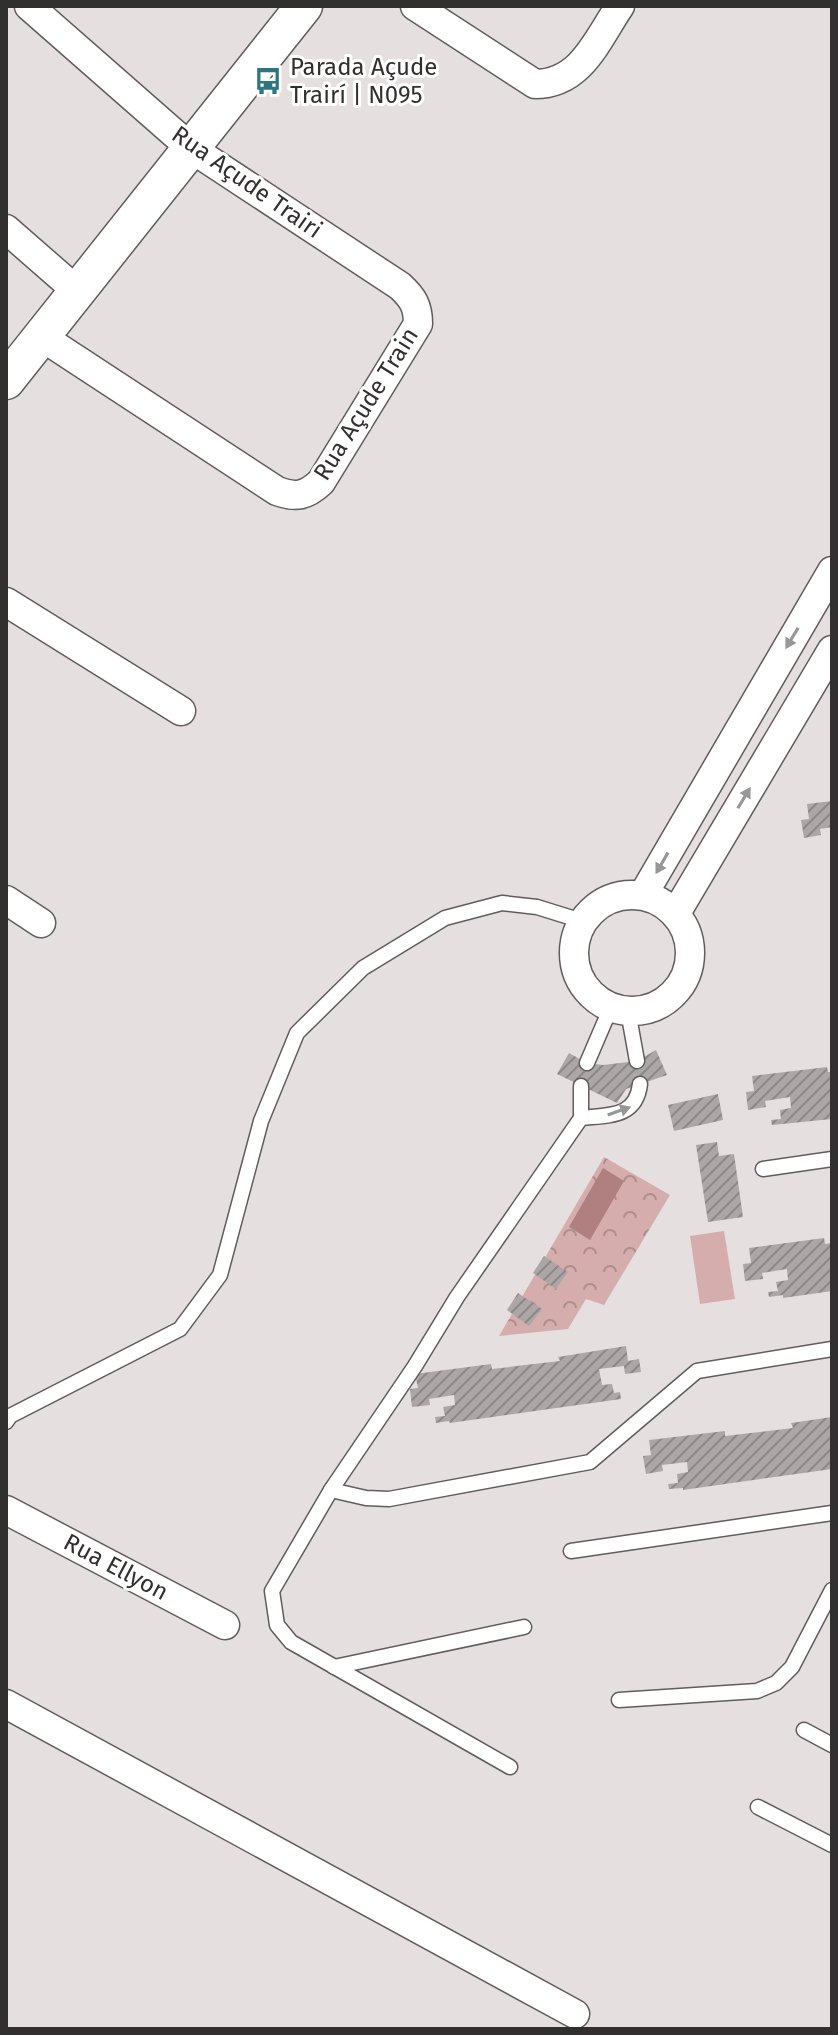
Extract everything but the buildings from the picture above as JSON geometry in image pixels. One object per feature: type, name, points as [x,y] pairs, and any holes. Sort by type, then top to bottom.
[{"type":"street","name":"Rua Açude Trairi","points":[[29,6],[192,149],[400,286]]},
{"type":"street","points":[[6,381],[304,6]]},
{"type":"street","points":[[415,6],[535,84],[551,84],[566,78],[579,67],[620,6]]},
{"type":"street","points":[[6,229],[77,291]]},
{"type":"street","name":"Rua Açude Train","points":[[42,337],[277,491],[291,496],[307,495],[321,482],[418,324],[418,307],[400,286]]},
{"type":"street","points":[[643,895],[832,571]]},
{"type":"street","points":[[6,602],[181,711]]},
{"type":"street","points":[[676,913],[832,650]]},
{"type":"street","points":[[625,894],[643,895],[655,898],[676,913],[690,944],[690,962],[685,978],[675,993],[645,1010],[620,1009],[596,999],[576,971],[573,954],[575,937],[582,921],[594,908],[608,899],[625,894]]},
{"type":"street","points":[[6,900],[41,923]]},
{"type":"street","name":"Rua Ellyon","points":[[6,1510],[225,1625]]},
{"type":"street","points":[[6,1704],[575,2014]]},
{"type":"lane","points":[[6,1422],[10,1416],[180,1329],[220,1275],[261,1121],[297,1033],[363,968],[445,918],[502,903],[537,907],[582,921]]},
{"type":"lane","points":[[620,1009],[637,1061]]},
{"type":"lane","points":[[587,1063],[620,1009]]},
{"type":"lane","points":[[581,1118],[625,1111],[634,1105],[640,1084]]},
{"type":"lane","points":[[510,1767],[291,1642],[277,1625],[272,1591],[331,1490],[415,1366],[457,1297],[581,1118],[581,1086]]},
{"type":"lane","points":[[763,1169],[832,1159]]},
{"type":"lane","points":[[331,1490],[366,1498],[389,1499],[590,1462],[697,1371],[832,1349]]},
{"type":"lane","points":[[571,1551],[832,1513]]},
{"type":"lane","points":[[619,1700],[757,1691],[776,1683],[792,1667],[832,1590]]},
{"type":"lane","points":[[334,1667],[524,1627]]},
{"type":"lane","points":[[804,1730],[832,1745]]},
{"type":"lane","points":[[758,1807],[832,1845]]},
{"type":"green space","points":[[604,1157],[670,1195],[604,1305],[586,1299],[568,1329],[499,1336]]},
{"type":"green space","points":[[724,1231],[735,1299],[700,1304],[690,1236]]},
{"type":"shaded area","points":[[603,1168],[624,1181],[590,1240],[569,1227]]},
{"type":"place","name":"Parada Açude Trairí | N095","points":[[268,81]]}]
